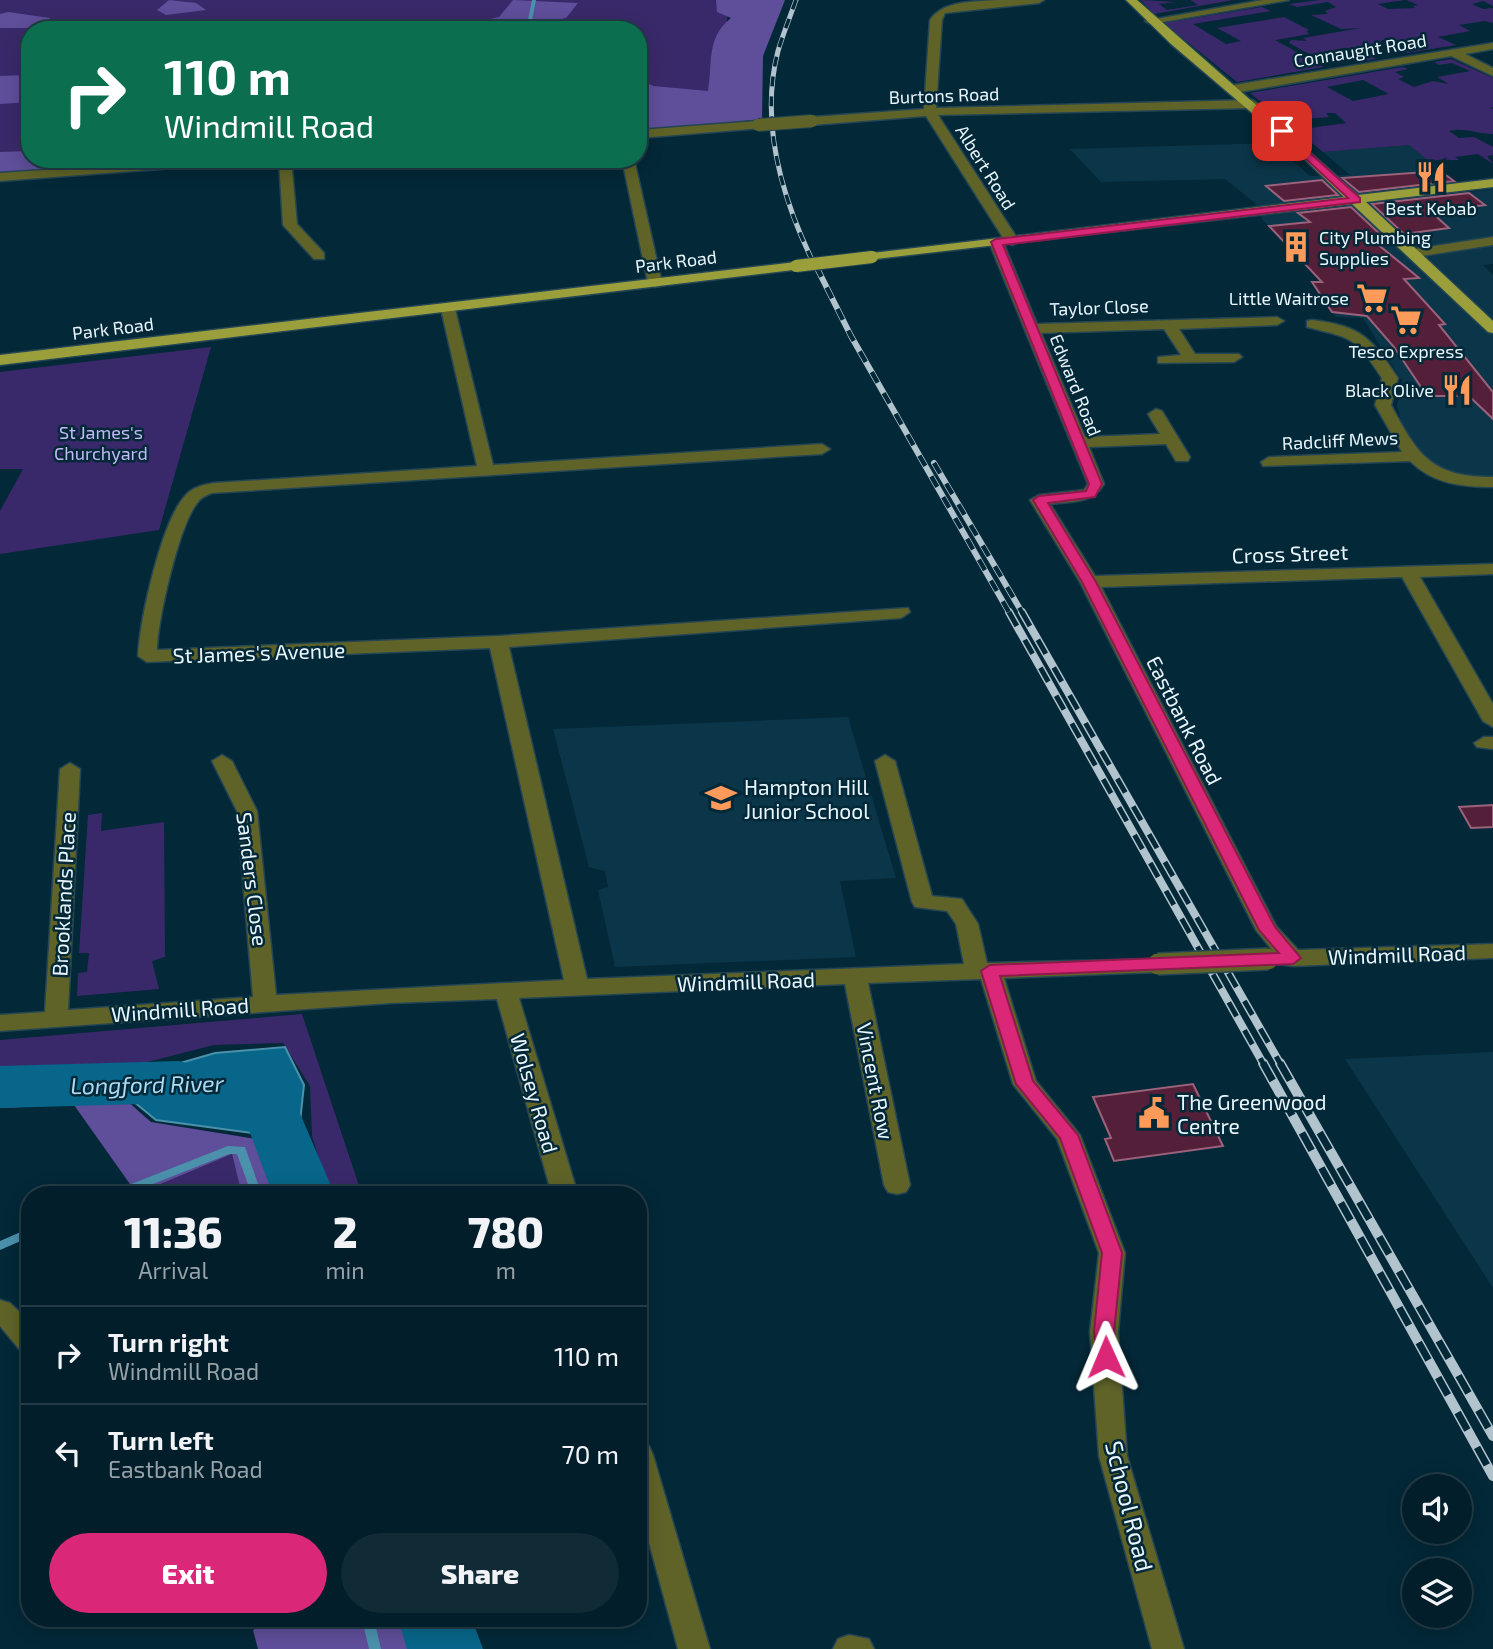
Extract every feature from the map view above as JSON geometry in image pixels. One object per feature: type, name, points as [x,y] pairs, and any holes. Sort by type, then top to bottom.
[{"type":"main road","points":[[1131,0],[1151,20],[1252,104],[1415,253],[1493,329]]},
{"type":"main road","name":"Park Road","points":[[0,360],[1493,183]]},
{"type":"street","points":[[930,112],[936,20],[941,11],[1039,0]]},
{"type":"street","points":[[1151,20],[1284,0]]},
{"type":"street","name":"Connaught Road","points":[[1234,89],[1493,46]]},
{"type":"street","points":[[1453,53],[1493,72]]},
{"type":"street","name":"Burtons Road","points":[[647,133],[930,112],[1252,104]]},
{"type":"street","name":"Albert Road","points":[[930,112],[1004,242]]},
{"type":"street","points":[[0,177],[136,168]]},
{"type":"street","points":[[286,168],[290,225],[318,256]]},
{"type":"street","points":[[630,168],[655,283]]},
{"type":"street","points":[[1415,253],[1493,241]]},
{"type":"street","name":"Edward Road","points":[[1004,242],[1031,329],[1096,484],[1090,494],[1039,500]]},
{"type":"street","points":[[448,309],[486,471]]},
{"type":"street","name":"Taylor Close","points":[[1031,329],[1277,321]]},
{"type":"street","name":"Taylor Close","points":[[1168,324],[1191,359]]},
{"type":"street","points":[[1312,324],[1345,328],[1360,334],[1390,379],[1383,405],[1413,456],[1424,468],[1445,478],[1466,483],[1493,482]]},
{"type":"street","points":[[1163,360],[1234,358]]},
{"type":"street","points":[[1156,414],[1182,457]]},
{"type":"street","points":[[1077,442],[1170,439]]},
{"type":"street","name":"St James's Avenue","points":[[822,449],[214,488],[198,492],[187,505],[163,574],[146,646],[147,656],[498,642],[901,612]]},
{"type":"street","name":"Radcliff Mews","points":[[1269,462],[1413,456]]},
{"type":"street","name":"Eastbank Road","points":[[1039,500],[1089,582],[1268,930],[1293,958]]},
{"type":"street","name":"Cross Street","points":[[1089,582],[1493,569]]},
{"type":"street","points":[[1408,572],[1493,721]]},
{"type":"street","points":[[498,642],[578,987]]},
{"type":"street","name":"Sanders Close","points":[[222,761],[247,811],[265,1003]]},
{"type":"street","name":"School Road","points":[[885,761],[923,902],[954,904],[967,924],[1025,1084],[1068,1135],[1112,1253],[1104,1332],[1113,1456],[1168,1649]]},
{"type":"street","name":"Brooklands Place","points":[[56,1018],[70,769]]},
{"type":"street","name":"Windmill Road","points":[[0,1023],[265,1003],[578,987],[1493,951]]},
{"type":"street","name":"Vincent Row","points":[[855,978],[897,1185]]},
{"type":"street","name":"Wolsey Road","points":[[506,991],[562,1186]]},
{"type":"street","points":[[0,1311],[21,1331]]},
{"type":"street","points":[[647,1483],[694,1649]]},
{"type":"street","points":[[849,1649],[858,1649]]},
{"type":"shaded area","points":[[169,0],[196,3],[206,10],[166,15],[157,10]]},
{"type":"shaded area","points":[[513,0],[578,3],[566,18],[552,21],[481,21],[499,17]]},
{"type":"shaded area","points":[[716,0],[785,0],[763,56],[762,119],[647,131],[647,83],[653,86],[708,91],[714,42],[731,18],[717,12]]},
{"type":"shaded area","points":[[8,12],[50,18],[50,21],[21,21],[21,28],[0,28],[0,14]]},
{"type":"shaded area","points":[[21,75],[21,103],[0,104],[0,76]]},
{"type":"shaded area","points":[[1273,143],[1310,176],[1350,175],[1323,152],[1409,145],[1470,192],[1493,189],[1493,264],[1483,265],[1493,275],[1493,476],[1456,476],[1431,466],[1403,426],[1397,406],[1402,381],[1363,318],[1336,317],[1312,282],[1320,281],[1262,219],[1255,203],[1225,179],[1101,182],[1070,149]]},
{"type":"shaded area","points":[[21,151],[21,168],[78,168],[0,173],[0,152]]},
{"type":"shaded area","name":"Hampton Hill Junior School","points":[[848,717],[896,878],[840,881],[856,957],[615,967],[598,890],[608,887],[605,871],[589,867],[553,729]]},
{"type":"shaded area","points":[[1493,1052],[1493,1288],[1345,1059]]},
{"type":"shaded area","points":[[110,1086],[151,1122],[256,1139],[303,1168],[307,1186],[240,1186],[232,1154],[156,1186],[131,1186],[74,1105],[0,1108],[0,1091]]},
{"type":"shaded area","points":[[259,1627],[420,1627],[427,1649],[258,1649],[253,1630]]},
{"type":"green space","points":[[0,0],[729,0],[717,118],[647,123],[647,21],[21,21],[21,161],[0,166]]},
{"type":"green space","points":[[1141,0],[1176,2],[1159,4],[1167,10],[1198,5],[1190,0],[1233,0],[1154,14]]},
{"type":"green space","points":[[1320,0],[1405,0],[1378,4],[1388,9],[1415,8],[1413,6],[1418,5],[1406,0],[1493,0],[1493,6],[1483,1],[1472,4],[1483,9],[1493,8],[1493,23],[1485,21],[1459,25],[1470,31],[1438,37],[1456,45],[1407,53],[1401,51],[1410,48],[1394,40],[1382,40],[1380,43],[1383,45],[1358,49],[1376,59],[1365,61],[1359,58],[1368,55],[1354,48],[1340,48],[1344,51],[1311,55],[1289,43],[1291,40],[1307,41],[1303,38],[1361,28],[1341,29],[1311,15],[1328,14],[1325,11],[1336,7],[1328,2],[1297,7],[1289,4]]},
{"type":"green space","points":[[1262,7],[1271,11],[1193,24],[1226,44],[1241,41],[1217,28],[1284,17],[1309,30],[1306,32],[1310,34],[1275,40],[1324,67],[1237,82],[1164,23]]},
{"type":"green space","points":[[1451,59],[1493,78],[1493,107],[1490,108],[1493,109],[1493,134],[1449,131],[1459,138],[1474,137],[1493,147],[1493,155],[1487,156],[1493,164],[1478,154],[1455,157],[1459,160],[1429,161],[1409,145],[1323,152],[1250,93],[1403,67],[1408,69],[1395,72],[1404,77],[1398,79],[1414,87],[1433,81],[1449,84],[1437,77],[1470,71],[1452,63],[1439,65],[1434,62]],"holes":[[[1363,80],[1389,94],[1353,101],[1327,87]],[[1326,113],[1335,113],[1346,123],[1303,129],[1292,120],[1329,117]]]},
{"type":"green space","name":"St James's Churchyard","points":[[211,347],[159,530],[0,554],[0,511],[23,469],[0,469],[0,372]]},
{"type":"green space","points":[[102,813],[101,831],[164,822],[165,957],[152,961],[159,989],[77,996],[78,973],[87,972],[89,953],[79,953],[88,815]]},
{"type":"green space","points":[[302,1014],[359,1186],[327,1186],[312,1136],[310,1086],[283,1043],[214,1045],[128,1067],[0,1073],[0,1040]]},
{"type":"green space","points":[[232,1154],[240,1186],[156,1186]]},
{"type":"water","points":[[285,1047],[304,1085],[295,1168],[260,1134],[156,1120],[111,1083],[215,1053]]},
{"type":"building","points":[[1440,171],[1454,181],[1359,192],[1342,178]]},
{"type":"building","points":[[1322,180],[1338,195],[1284,201],[1266,186]]},
{"type":"building","points":[[1469,193],[1485,205],[1431,212],[1449,228],[1404,234],[1372,204]]},
{"type":"building","points":[[1351,207],[1382,236],[1370,238],[1419,278],[1404,279],[1445,324],[1439,325],[1493,392],[1493,419],[1469,396],[1427,396],[1394,347],[1367,316],[1332,312],[1312,282],[1322,282],[1269,226],[1310,222],[1298,213]]},
{"type":"building","points":[[1493,805],[1493,827],[1471,828],[1459,807]]},
{"type":"building","name":"The Greenwood Centre","points":[[1193,1084],[1223,1146],[1114,1161],[1105,1139],[1111,1138],[1093,1097]]},
{"type":"waterway","points":[[530,21],[534,0]]},
{"type":"waterway","name":"Longford River","points":[[0,1087],[179,1082]]},
{"type":"waterway","name":"Longford River","points":[[268,1103],[300,1186]]},
{"type":"waterway","points":[[138,1186],[228,1150],[241,1150],[254,1186]]},
{"type":"waterway","points":[[0,1246],[21,1236]]},
{"type":"waterway","points":[[370,1627],[375,1649]]},
{"type":"waterway","name":"Longford River","points":[[438,1627],[445,1649]]},
{"type":"railway","points":[[796,0],[778,51],[773,79],[773,134],[784,190],[816,268]]},
{"type":"railway","points":[[816,266],[851,336],[1010,614]]},
{"type":"railway","points":[[934,463],[1023,614]]},
{"type":"railway","points":[[1009,612],[1264,1065]]},
{"type":"railway","points":[[1022,612],[1281,1065]]},
{"type":"railway","points":[[1263,1063],[1493,1476]]},
{"type":"railway","points":[[1280,1063],[1493,1436]]},
{"type":"place","name":"Best Kebab","points":[[1431,177]]},
{"type":"place","name":"City Plumbing Supplies","points":[[1296,247]]},
{"type":"place","name":"Little Waitrose","points":[[1372,298]]},
{"type":"place","name":"Tesco Express","points":[[1406,320]]},
{"type":"place","name":"Black Olive","points":[[1457,390]]},
{"type":"place","name":"Hampton Hill Junior School","points":[[721,798]]},
{"type":"place","name":"The Greenwood Centre","points":[[1154,1113]]},
{"type":"route","points":[[1106,1357],[1104,1332],[1112,1253],[1068,1135],[1025,1084],[990,971],[1293,958],[1268,930],[1089,582],[1039,500],[1090,494],[1096,484],[996,242],[1357,200],[1282,131]]}]
